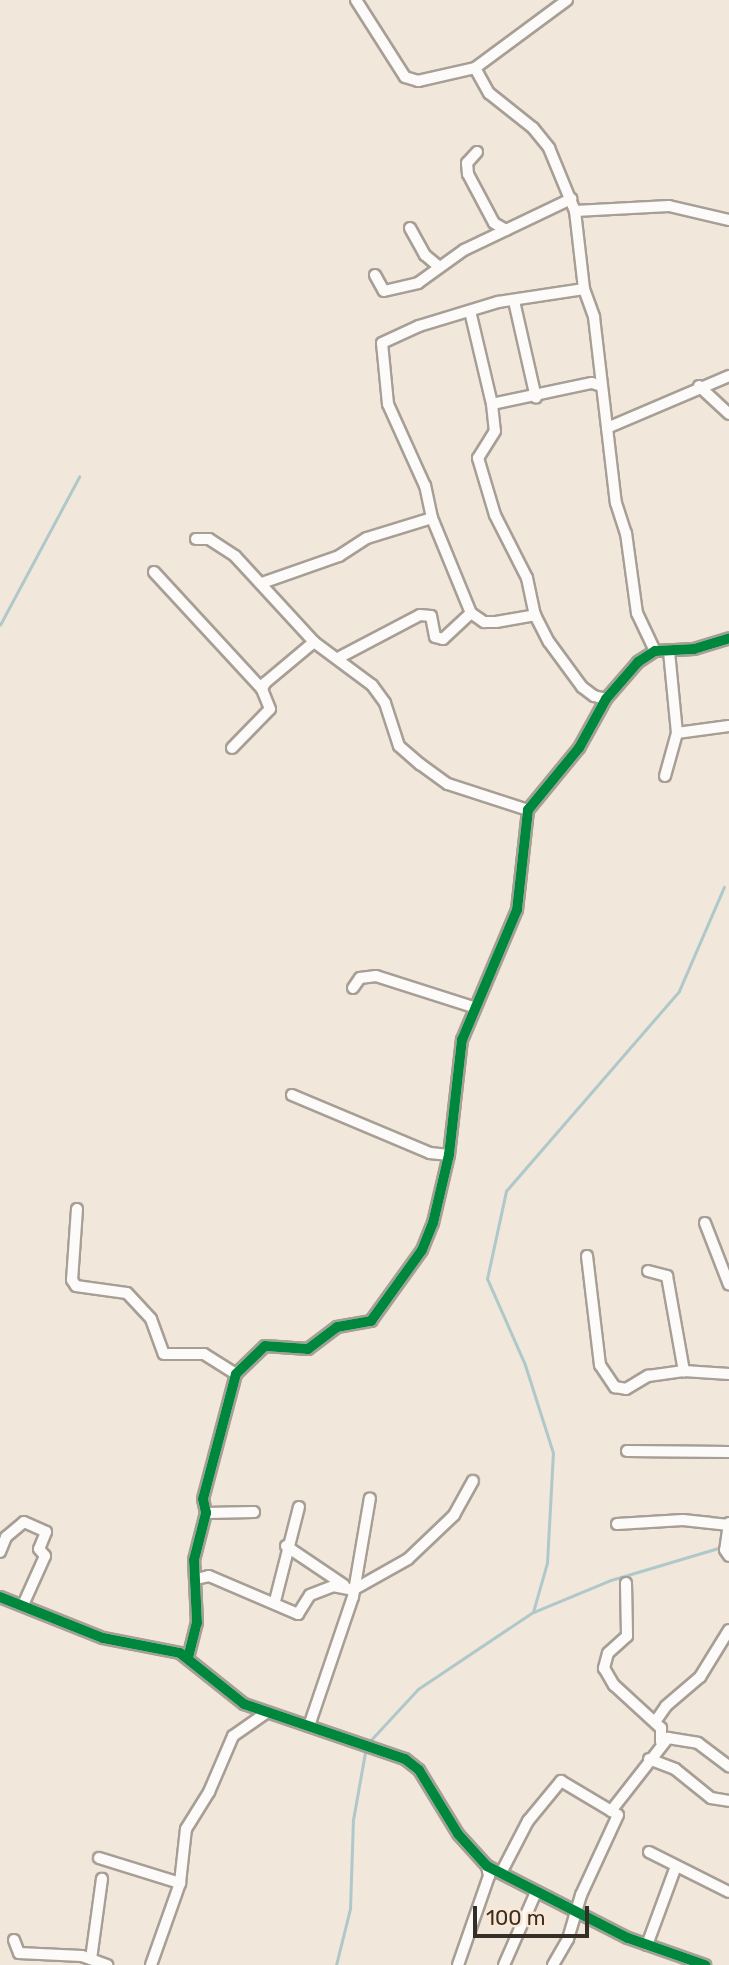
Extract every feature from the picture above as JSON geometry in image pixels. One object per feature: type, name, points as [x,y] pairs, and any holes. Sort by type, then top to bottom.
[{"type":"street","points":[[356,0],[405,77],[418,81],[475,68],[567,0]]},
{"type":"street","points":[[475,68],[489,93],[533,128],[549,148],[575,211],[584,289],[594,317],[607,428],[637,613],[655,651]]},
{"type":"street","points":[[477,152],[467,163],[468,174],[494,223],[506,230]]},
{"type":"street","points":[[376,275],[384,291],[394,292],[418,283],[438,266],[571,199]]},
{"type":"street","points":[[575,211],[669,206],[729,220]]},
{"type":"street","points":[[410,228],[425,255],[438,266]]},
{"type":"street","points":[[535,615],[484,622],[471,613],[432,518],[425,486],[388,404],[382,342],[470,312],[584,289]]},
{"type":"street","points":[[514,301],[537,398]]},
{"type":"street","points":[[470,312],[492,404],[495,431],[478,458],[479,466],[488,481],[495,515],[527,578],[535,615],[582,687],[606,699]]},
{"type":"street","points":[[607,428],[699,386],[729,376]]},
{"type":"street","points":[[492,404],[537,398],[592,383],[602,386]]},
{"type":"street","points":[[699,386],[729,414]]},
{"type":"street","points":[[262,583],[340,556],[367,538],[432,518]]},
{"type":"street","points":[[196,539],[220,544],[262,583],[314,642],[340,657],[372,685],[385,703],[391,732],[399,746],[420,764],[448,784],[528,810]]},
{"type":"street","points":[[154,572],[262,689],[270,709],[233,748]]},
{"type":"street","points":[[340,657],[420,615],[431,615],[435,637],[443,639],[471,613]]},
{"type":"street","points":[[188,1658],[197,1623],[194,1560],[206,1513],[203,1499],[236,1374],[265,1346],[308,1349],[337,1327],[371,1321],[422,1250],[449,1155],[462,1040],[473,1007],[517,910],[528,810],[579,748],[606,699],[638,662],[655,651],[670,652],[729,638]]},
{"type":"street","points":[[262,689],[275,672],[314,642]]},
{"type":"street","points":[[664,776],[677,733],[670,652]]},
{"type":"street","points":[[677,733],[729,726]]},
{"type":"street","points":[[353,988],[360,978],[376,976],[473,1007]]},
{"type":"street","points":[[292,1095],[430,1153],[449,1155]]},
{"type":"street","points":[[77,1209],[74,1283],[117,1289],[136,1300],[151,1318],[164,1354],[204,1354],[236,1374]]},
{"type":"street","points":[[705,1223],[729,1285]]},
{"type":"street","points":[[587,1256],[602,1371],[621,1390],[648,1376],[684,1371],[729,1374]]},
{"type":"street","points":[[648,1271],[667,1276],[684,1371]]},
{"type":"street","points":[[627,1451],[729,1452]]},
{"type":"street","points":[[196,1579],[209,1576],[275,1601],[298,1614],[310,1595],[327,1587],[350,1588],[378,1579],[431,1539],[454,1514],[473,1481]]},
{"type":"street","points":[[309,1726],[350,1588],[362,1563],[370,1498]]},
{"type":"street","points":[[275,1601],[286,1546],[299,1507]]},
{"type":"street","points":[[206,1513],[254,1512]]},
{"type":"street","points":[[617,1524],[683,1520],[729,1524],[727,1553]]},
{"type":"street","points":[[0,1552],[6,1537],[24,1522],[46,1532],[38,1549],[45,1556],[23,1605]]},
{"type":"street","points":[[286,1546],[350,1588]]},
{"type":"street","points":[[626,1583],[627,1636],[608,1653],[604,1668],[614,1685],[661,1728],[661,1742]]},
{"type":"street","points":[[0,1597],[103,1639],[188,1658],[227,1692],[266,1713],[412,1763],[458,1834],[487,1866],[647,1945],[705,1965]]},
{"type":"street","points":[[655,1723],[666,1706],[701,1677],[729,1630]]},
{"type":"street","points":[[151,1965],[180,1884],[186,1829],[209,1793],[220,1757],[233,1736],[266,1713]]},
{"type":"street","points":[[611,1811],[661,1742],[668,1738],[698,1743],[729,1766]]},
{"type":"street","points":[[649,1759],[674,1769],[711,1798],[729,1801]]},
{"type":"street","points":[[501,1873],[528,1821],[561,1780],[611,1811],[618,1821],[576,1912],[568,1939],[552,1965]]},
{"type":"street","points":[[649,1852],[675,1869],[689,1869],[729,1892]]},
{"type":"street","points":[[99,1858],[180,1884]]},
{"type":"street","points":[[460,1962],[489,1876],[487,1866]]},
{"type":"street","points":[[647,1945],[675,1869]]},
{"type":"street","points":[[91,1959],[102,1879]]},
{"type":"street","points":[[503,1965],[536,1892]]},
{"type":"street","points":[[14,1940],[19,1954],[91,1959],[107,1965]]},
{"type":"waterway","points":[[0,625],[79,477]]},
{"type":"waterway","points":[[369,1742],[418,1689],[533,1612],[547,1563],[553,1453],[525,1365],[487,1279],[506,1191],[679,991],[724,887]]},
{"type":"waterway","points":[[534,1612],[611,1580],[722,1547]]},
{"type":"waterway","points":[[336,1965],[350,1909],[353,1820],[366,1747]]},
{"type":"cycle path","points":[[188,1658],[197,1623],[194,1560],[206,1513],[203,1499],[236,1374],[265,1346],[308,1349],[337,1327],[371,1321],[422,1250],[433,1223],[449,1155],[462,1040],[517,910],[528,810],[579,748],[606,699],[638,662],[655,651],[694,649],[729,638]]},
{"type":"cycle path","points":[[0,1597],[103,1638],[180,1653],[244,1704],[405,1759],[419,1770],[458,1834],[487,1866],[628,1938],[705,1965]]}]
